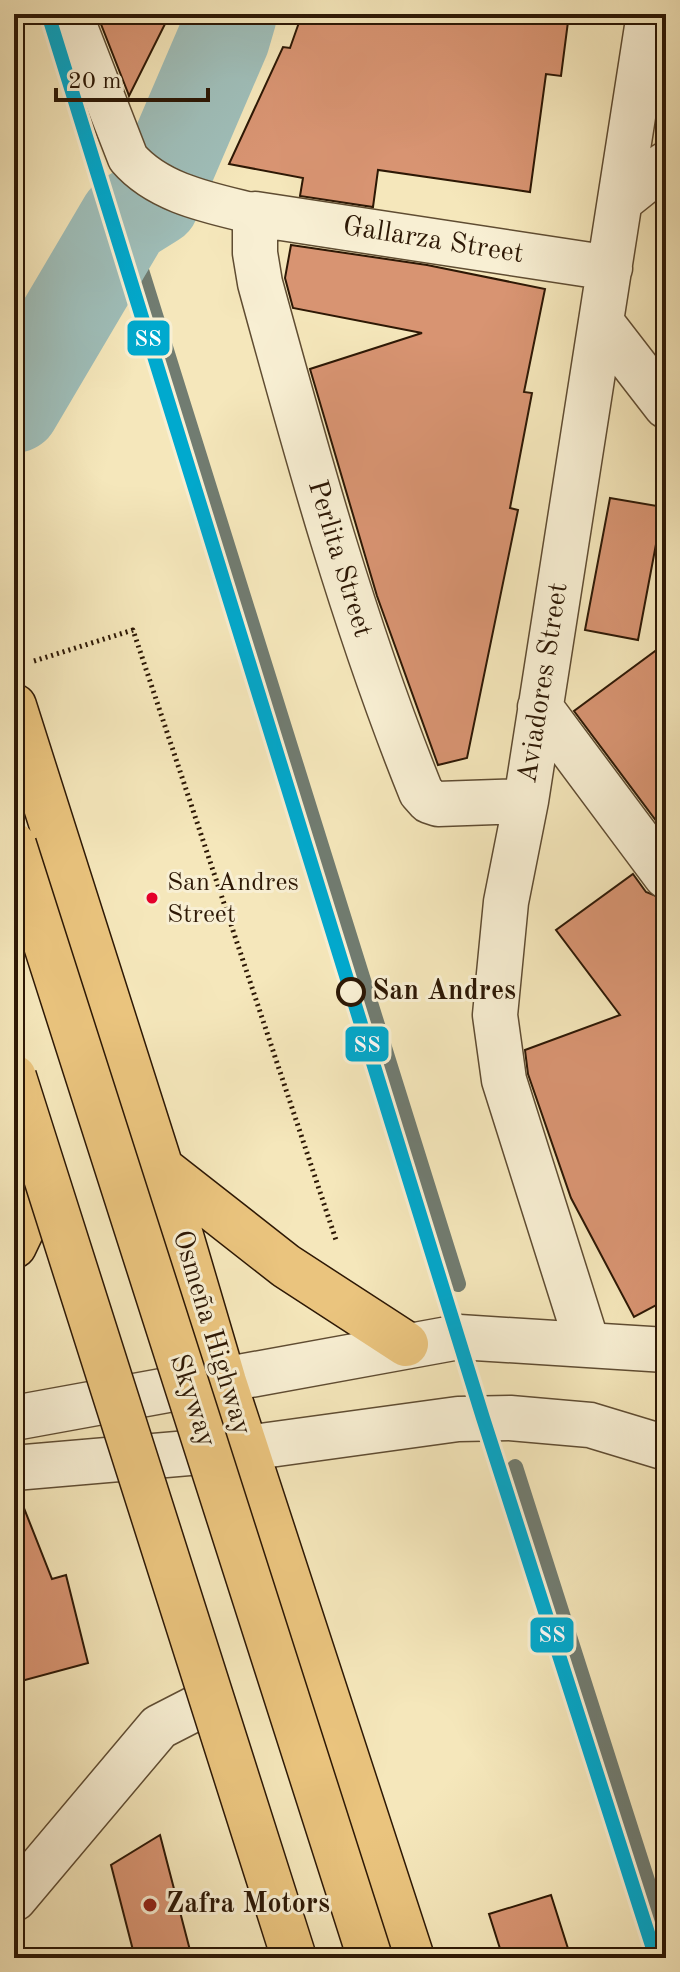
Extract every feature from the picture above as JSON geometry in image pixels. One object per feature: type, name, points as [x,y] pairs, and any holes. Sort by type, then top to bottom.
[{"type":"main road","name":"Osmeña Highway","points":[[14,706],[161,1168],[224,1382],[412,1958]]},
{"type":"main road","name":"Skyway","points":[[14,845],[370,1958]]},
{"type":"main road","points":[[14,1077],[294,1958]]},
{"type":"main road","points":[[14,1134],[275,1958]]},
{"type":"main road","points":[[161,1168],[286,1266],[406,1344]]},
{"type":"main road","points":[[14,1246],[36,1200]]},
{"type":"street","points":[[72,14],[128,158],[142,174],[188,196],[255,214]]},
{"type":"street","name":"Aviadores Street","points":[[587,1343],[504,1080],[495,1015],[506,902],[526,801],[649,14]]},
{"type":"street","points":[[620,201],[666,164]]},
{"type":"street","name":"Gallarza Street","points":[[255,214],[610,268]]},
{"type":"street","name":"Perlita Street","points":[[255,214],[260,283],[318,496],[381,694],[421,792],[429,801],[438,804],[526,801]]},
{"type":"street","points":[[601,322],[666,406]]},
{"type":"street","points":[[540,707],[666,876]]},
{"type":"street","points":[[14,1418],[224,1382],[406,1344],[465,1338],[666,1350]]},
{"type":"street","points":[[14,1468],[247,1448],[425,1421],[510,1418],[590,1425],[664,1455]]},
{"type":"street","points":[[14,1899],[159,1727],[196,1708]]},
{"type":"path","points":[[29,662],[133,630],[338,1245]]},
{"type":"path","points":[[296,797],[465,1338]]},
{"type":"building","points":[[97,14],[170,14],[129,96],[128,93]]},
{"type":"building","points":[[302,14],[569,14],[561,76],[546,74],[530,192],[378,170],[373,207],[300,196],[303,178],[229,164],[283,47],[290,48]]},
{"type":"building","points":[[291,245],[427,265],[545,289],[524,392],[532,393],[510,508],[518,510],[467,758],[438,765],[377,596],[310,369],[422,333],[293,308],[285,278]]},
{"type":"building","points":[[610,498],[663,507],[638,640],[585,630]]},
{"type":"building","points":[[666,643],[666,834],[574,711]]},
{"type":"building","points":[[633,874],[646,892],[666,900],[666,1300],[634,1317],[571,1198],[528,1074],[525,1050],[620,1015],[556,930]]},
{"type":"building","points":[[14,1493],[18,1493],[52,1579],[66,1575],[88,1663],[14,1683]]},
{"type":"building","name":"Zafra Motors","points":[[160,1835],[192,1958],[135,1958],[111,1865]]},
{"type":"building","points":[[551,1895],[571,1958],[503,1958],[489,1914]]},
{"type":"waterway","points":[[14,407],[125,219],[154,201],[224,38],[231,14]]},
{"type":"waterway","points":[[125,219],[458,1284]]},
{"type":"waterway","points":[[515,1467],[666,1940]]},
{"type":"transit line","name":"SS","points":[[48,14],[483,1418],[656,1958]]},
{"type":"place","name":"San Andres Street","points":[[152,898]]},
{"type":"place","name":"San Andres","points":[[351,992]]},
{"type":"place","name":"Zafra Motors","points":[[150,1905]]}]
